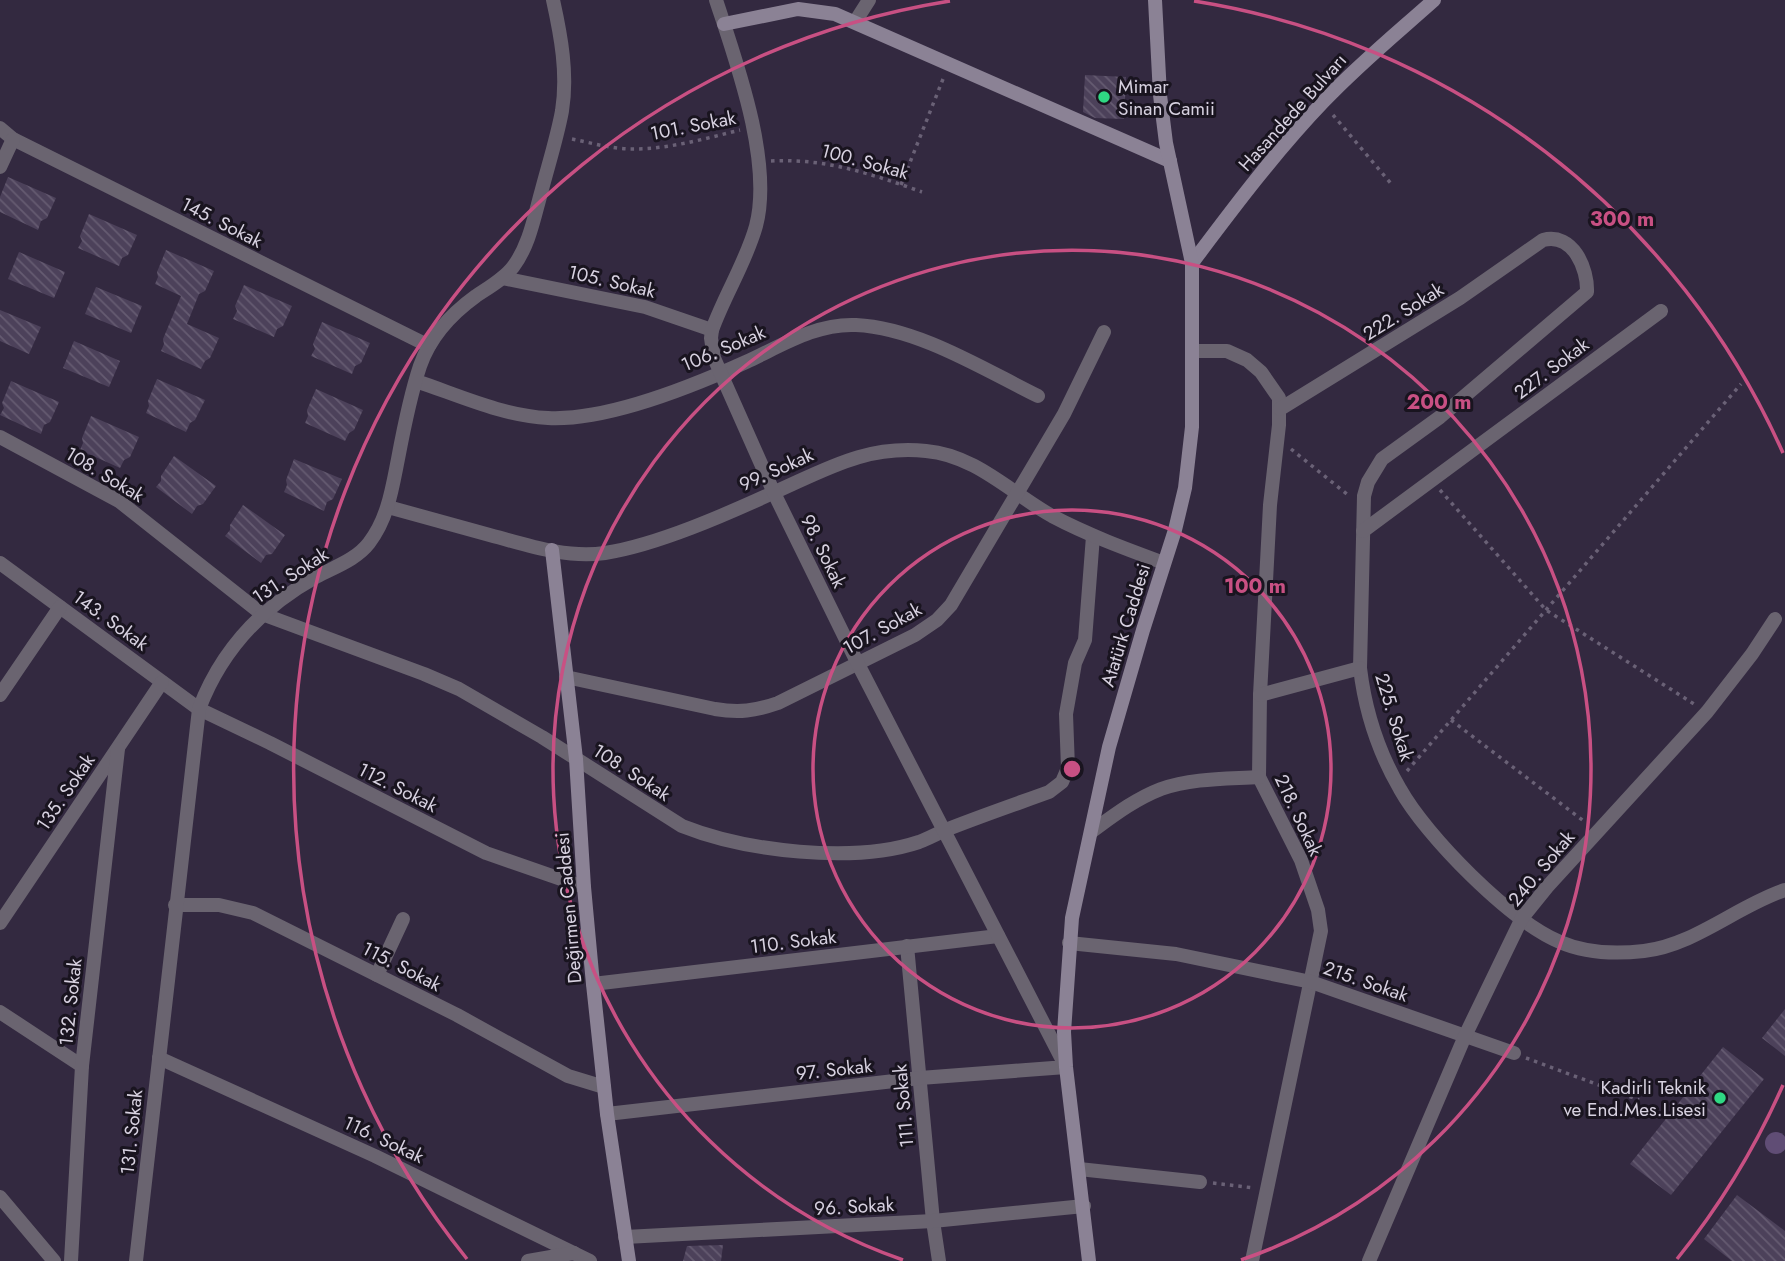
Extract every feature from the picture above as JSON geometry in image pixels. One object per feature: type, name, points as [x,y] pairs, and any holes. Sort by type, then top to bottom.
[{"type":"street","name":"131. Sokak","points":[[136,1261],[199,709],[218,669],[235,644],[262,614],[314,578],[355,556],[377,532],[388,507],[416,381],[429,346],[441,327],[458,310],[513,268],[530,233],[562,110],[564,60],[553,0]]},
{"type":"street","points":[[712,330],[757,224],[760,196],[759,161],[752,127],[716,0]]},
{"type":"street","points":[[855,22],[869,0]]},
{"type":"street","name":"Atatürk Caddesi","points":[[1089,1261],[1066,1067],[1064,1031],[1069,943],[1077,887],[1109,747],[1180,509],[1189,464],[1193,351],[1192,263],[1170,161],[1160,95],[1154,1]]},
{"type":"street","name":"Hasandede Bulvarı","points":[[1192,263],[1250,187],[1322,103],[1432,1]]},
{"type":"street","points":[[724,24],[799,9],[835,15],[1170,161]]},
{"type":"street","name":"145. Sokak","points":[[0,128],[13,139],[429,346]]},
{"type":"street","points":[[0,166],[13,139]]},
{"type":"street","name":"222. Sokak","points":[[1280,409],[1460,298],[1543,240],[1556,239],[1580,258],[1588,279],[1587,292]]},
{"type":"street","name":"105. Sokak","points":[[502,278],[645,307],[712,330]]},
{"type":"street","name":"225. Sokak","points":[[1587,292],[1440,417],[1382,460],[1368,482],[1363,507],[1360,668],[1378,742],[1396,783],[1416,812],[1458,861],[1501,902],[1560,942],[1575,947],[1617,952],[1662,948],[1785,890]]},
{"type":"street","name":"227. Sokak","points":[[1363,531],[1661,311]]},
{"type":"street","name":"106. Sokak","points":[[416,381],[501,410],[547,418],[566,418],[599,413],[644,400],[719,373],[803,335],[853,325],[890,330],[923,341],[1038,396]]},
{"type":"street","name":"98. Sokak","points":[[712,330],[712,349],[719,373],[774,493],[858,664],[1066,1067]]},
{"type":"street","name":"107. Sokak","points":[[566,677],[715,709],[754,711],[778,703],[915,635],[944,612],[965,583],[1064,414],[1104,332]]},
{"type":"street","points":[[1193,351],[1227,351],[1247,359],[1274,390],[1279,398],[1280,409]]},
{"type":"street","name":"218. Sokak","points":[[1252,1261],[1321,931],[1318,910],[1301,860],[1259,777],[1260,695],[1270,505],[1280,409]]},
{"type":"street","name":"108. Sokak","points":[[0,437],[119,501],[262,614],[424,674],[458,690],[504,714],[682,826],[751,846],[855,853],[883,850],[918,842],[1049,792],[1062,782],[1068,768],[1066,713],[1075,663],[1085,640],[1093,536]]},
{"type":"street","name":"99. Sokak","points":[[388,507],[552,550],[586,554],[631,548],[774,493],[854,457],[900,450],[928,451],[969,462],[1049,514],[1093,536],[1164,563]]},
{"type":"street","name":"Değirmen Caddesi","points":[[552,550],[576,759],[584,887],[604,1087],[629,1261]]},
{"type":"street","name":"143. Sokak","points":[[0,563],[199,709]]},
{"type":"street","points":[[0,695],[60,607]]},
{"type":"street","name":"240. Sokak","points":[[1369,1261],[1465,1036],[1522,918],[1547,887],[1707,712],[1775,620]]},
{"type":"street","points":[[1260,695],[1360,668]]},
{"type":"street","name":"135. Sokak","points":[[0,923],[162,682]]},
{"type":"street","name":"112. Sokak","points":[[199,709],[486,853],[584,887]]},
{"type":"street","name":"132. Sokak","points":[[71,1261],[82,1066],[118,749]]},
{"type":"street","points":[[1091,832],[1121,810],[1161,789],[1201,781],[1259,777]]},
{"type":"street","name":"115. Sokak","points":[[175,905],[219,905],[253,913],[569,1076],[604,1087]]},
{"type":"street","points":[[377,975],[404,919]]},
{"type":"street","name":"110. Sokak","points":[[593,984],[998,936]]},
{"type":"street","name":"215. Sokak","points":[[1069,943],[1176,954],[1311,982],[1514,1054]]},
{"type":"street","name":"111. Sokak","points":[[906,946],[939,1261]]},
{"type":"street","points":[[0,1012],[82,1066]]},
{"type":"street","name":"116. Sokak","points":[[159,1058],[375,1156],[590,1261]]},
{"type":"street","name":"97. Sokak","points":[[607,1114],[920,1079],[1066,1067]]},
{"type":"street","points":[[1079,1169],[1200,1182]]},
{"type":"street","points":[[0,1197],[54,1261]]},
{"type":"street","name":"96. Sokak","points":[[625,1237],[933,1221],[1084,1206]]},
{"type":"street","points":[[528,1261],[573,1253]]},
{"type":"path","points":[[901,185],[949,64]]},
{"type":"path","points":[[1322,103],[1393,186]]},
{"type":"path","name":"101. Sokak","points":[[556,135],[606,146],[649,149],[683,144],[752,127]]},
{"type":"path","name":"100. Sokak","points":[[759,161],[798,159],[832,164],[922,192]]},
{"type":"path","points":[[1396,783],[1741,384]]},
{"type":"path","points":[[1277,438],[1363,507]]},
{"type":"path","points":[[1432,481],[1546,610],[1707,712]]},
{"type":"path","points":[[1451,720],[1598,832]]},
{"type":"path","points":[[1514,1054],[1639,1100]]},
{"type":"path","points":[[1200,1182],[1267,1190]]},
{"type":"shaded area","points":[[1776,1132],[1784,1135],[1787,1143],[1784,1151],[1776,1154],[1768,1151],[1765,1143],[1768,1135]]},
{"type":"building","name":"Mimar Sinan Camii","points":[[1085,75],[1126,77],[1124,119],[1095,118],[1083,112]]},
{"type":"building","points":[[8,177],[56,198],[38,230],[0,212],[0,197]]},
{"type":"building","points":[[89,214],[137,235],[128,255],[122,258],[119,266],[78,248]]},
{"type":"building","points":[[166,250],[214,271],[205,291],[199,294],[187,324],[219,338],[210,358],[201,369],[161,351],[163,339],[181,296],[155,284]]},
{"type":"building","points":[[19,252],[65,272],[54,298],[8,279]]},
{"type":"building","points":[[244,285],[292,306],[283,326],[277,329],[274,337],[233,319]]},
{"type":"building","points":[[96,287],[142,306],[131,333],[85,314]]},
{"type":"building","points":[[0,310],[41,327],[29,354],[0,341]]},
{"type":"building","points":[[322,322],[370,343],[361,363],[355,366],[352,374],[311,356]]},
{"type":"building","points":[[74,341],[120,361],[109,387],[63,368]]},
{"type":"building","points":[[157,379],[205,400],[186,432],[146,413]]},
{"type":"building","points":[[11,381],[59,402],[41,434],[0,415]]},
{"type":"building","points":[[316,389],[363,410],[354,430],[345,441],[305,423]]},
{"type":"building","points":[[91,416],[139,437],[130,457],[124,460],[120,468],[80,450]]},
{"type":"building","points":[[174,456],[216,486],[192,514],[156,487]]},
{"type":"building","points":[[294,459],[342,479],[324,511],[284,492]]},
{"type":"building","points":[[243,505],[285,535],[272,554],[266,555],[261,563],[225,536]]},
{"type":"building","points":[[1785,1009],[1785,1056],[1762,1038]]},
{"type":"building","points":[[1723,1047],[1764,1079],[1671,1195],[1630,1164]]},
{"type":"building","points":[[1737,1195],[1785,1231],[1785,1261],[1732,1261],[1704,1239]]},
{"type":"building","points":[[723,1245],[721,1261],[683,1261],[687,1246]]},
{"type":"place","name":"Mimar Sinan Camii","points":[[1104,97]]},
{"type":"place","name":"Kadirli Teknik ve End.Mes.Lisesi","points":[[1720,1098]]}]
